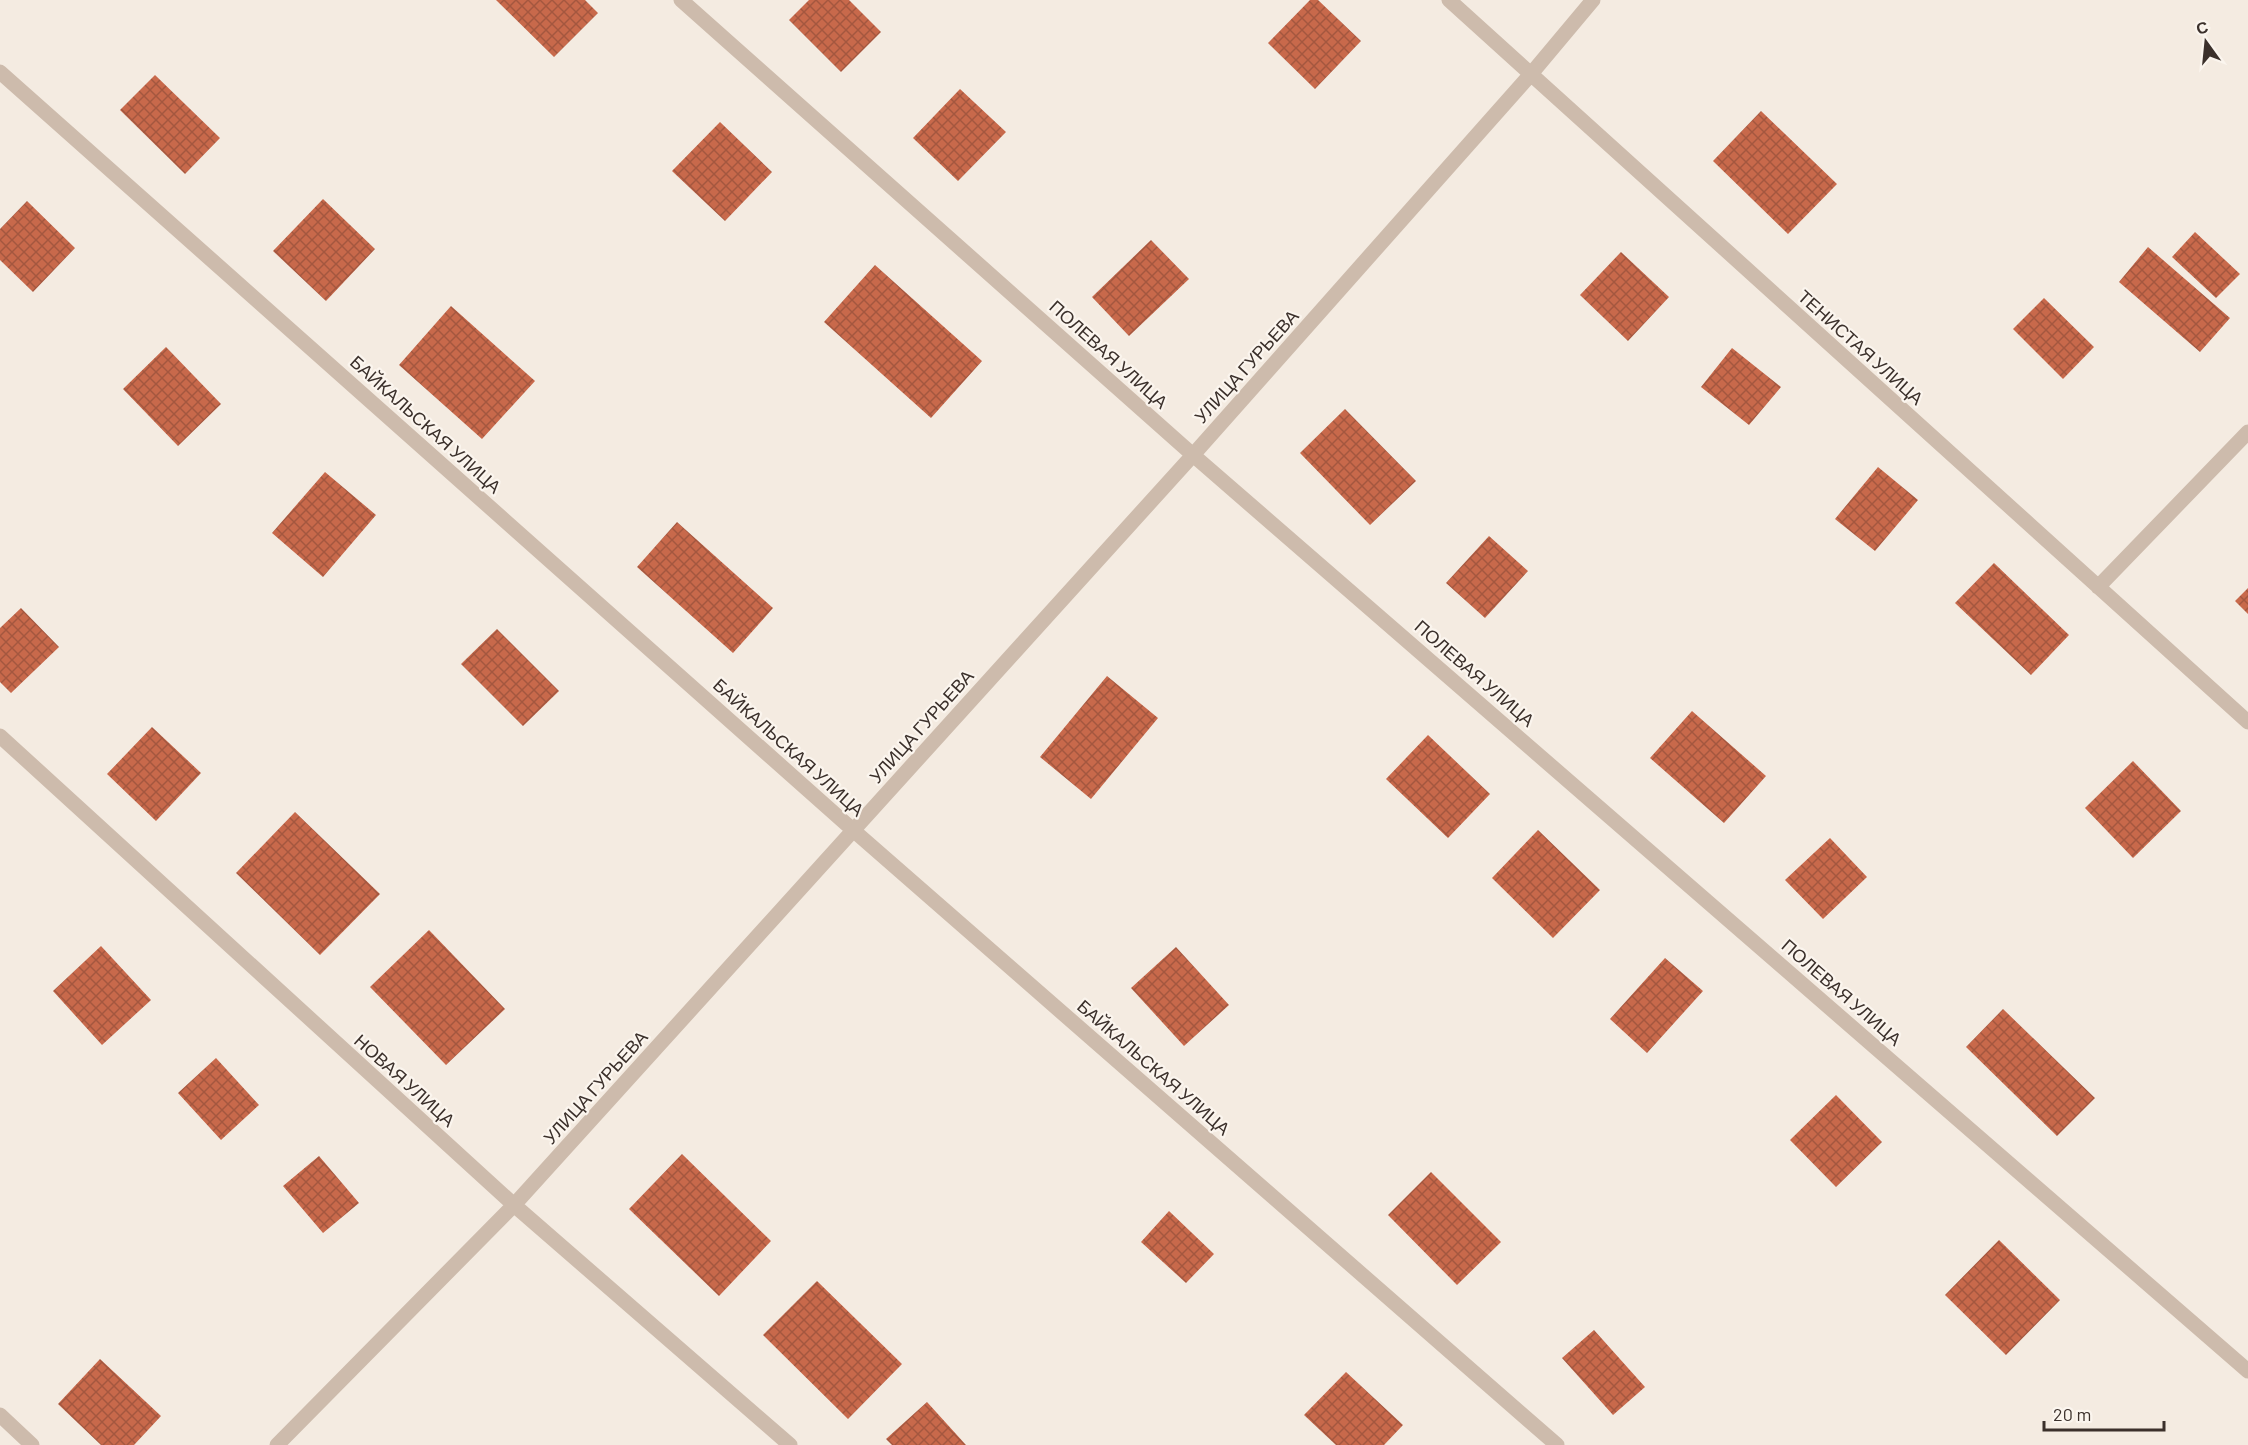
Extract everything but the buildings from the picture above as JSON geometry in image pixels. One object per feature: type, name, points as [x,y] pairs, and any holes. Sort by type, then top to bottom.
[{"type":"street","name":"ПОЛЕВАЯ УЛИЦА","points":[[681,0],[1194,455],[2248,1371]]},
{"type":"street","name":"ТЕНИСТАЯ УЛИЦА","points":[[1449,0],[2248,722]]},
{"type":"street","name":"УЛИЦА ГУРЬЕВА","points":[[277,1445],[514,1205],[1194,455],[1531,74],[1593,0]]},
{"type":"street","name":"БАЙКАЛЬСКАЯ УЛИЦА","points":[[0,72],[853,830],[1557,1445]]},
{"type":"street","points":[[2098,587],[2248,432]]},
{"type":"street","name":"НОВАЯ УЛИЦА","points":[[0,736],[514,1205],[790,1445]]},
{"type":"street","points":[[0,1416],[32,1445]]}]
